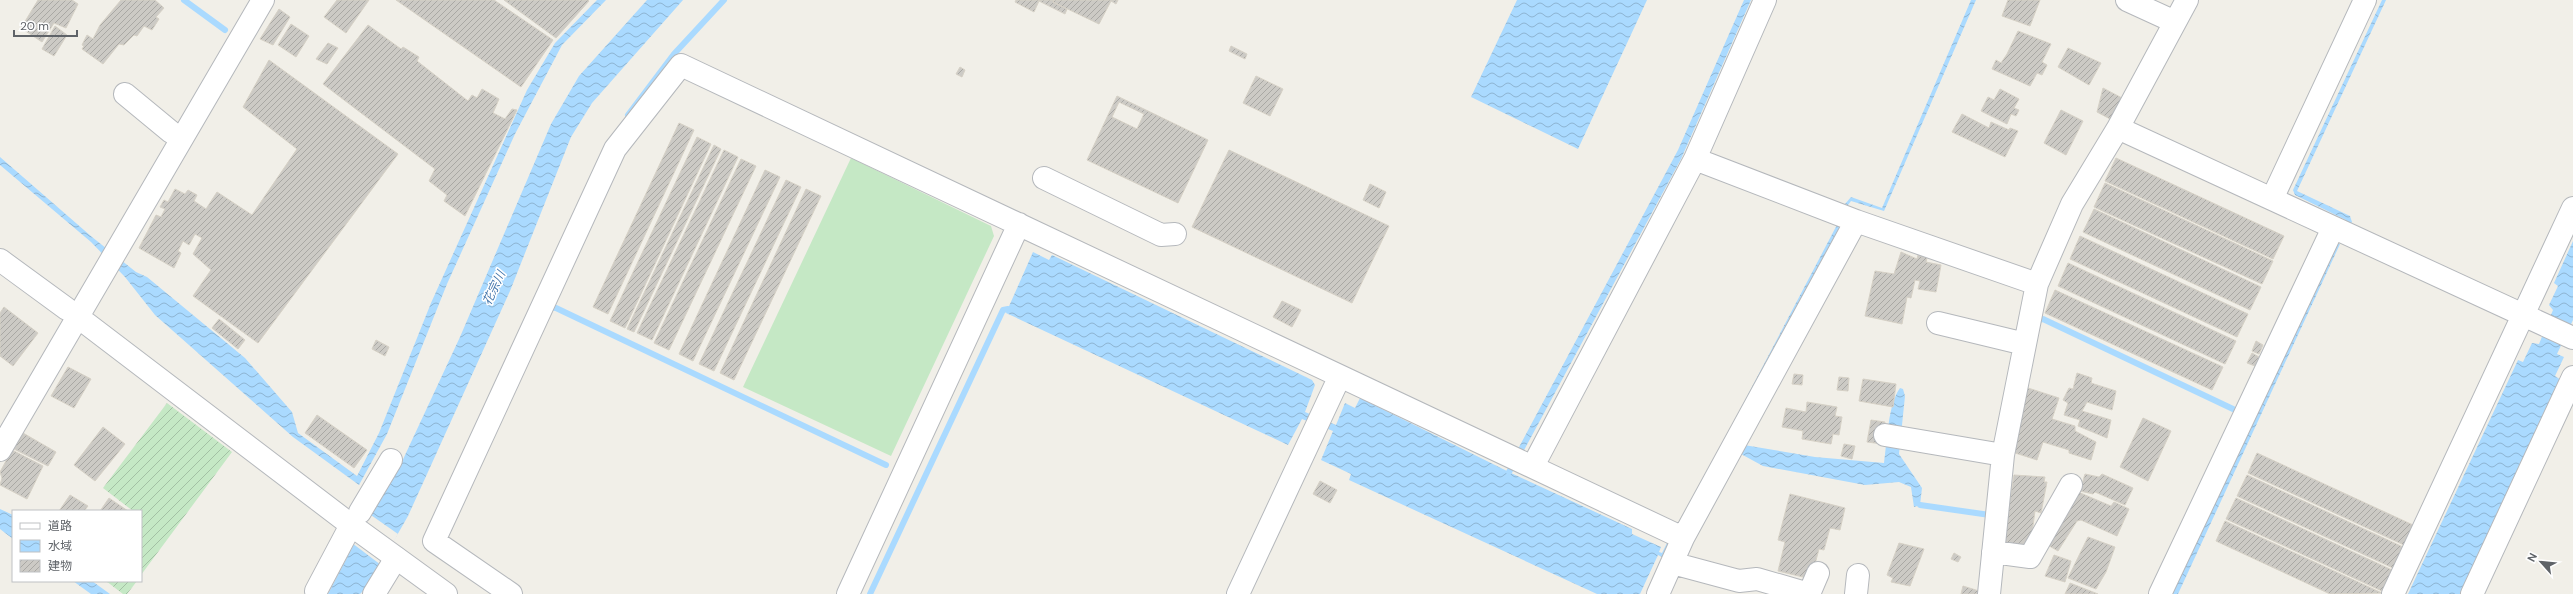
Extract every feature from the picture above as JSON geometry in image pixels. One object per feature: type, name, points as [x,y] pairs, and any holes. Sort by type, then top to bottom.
[{"type":"street","points":[[0,450],[73,313],[263,0]]},
{"type":"street","points":[[1533,466],[1695,159],[1765,0]]},
{"type":"street","points":[[2127,0],[2175,22]]},
{"type":"street","points":[[1989,594],[2003,455],[2037,284],[2072,204],[2118,128],[2187,0]]},
{"type":"street","points":[[2272,199],[2365,0]]},
{"type":"street","points":[[512,594],[434,541],[615,149],[681,65],[1019,224],[1340,378],[1533,466],[1683,538]]},
{"type":"street","points":[[125,94],[171,132]]},
{"type":"street","points":[[2118,128],[2573,338]]},
{"type":"street","points":[[1695,159],[1856,220],[2037,284]]},
{"type":"street","points":[[1044,178],[1161,235],[1174,234]]},
{"type":"street","points":[[2393,594],[2531,319],[2573,208]]},
{"type":"street","points":[[1658,594],[1683,538],[1856,220]]},
{"type":"street","points":[[848,594],[1019,224]]},
{"type":"street","points":[[2160,594],[2333,228]]},
{"type":"street","points":[[0,260],[356,522],[393,556],[446,594]]},
{"type":"street","points":[[1938,323],[2025,344]]},
{"type":"street","points":[[2472,594],[2573,377]]},
{"type":"street","points":[[1238,594],[1340,378]]},
{"type":"street","points":[[1885,435],[2003,455]]},
{"type":"street","points":[[316,591],[391,460]]},
{"type":"street","points":[[1993,552],[2030,558],[2071,486]]},
{"type":"street","points":[[374,594],[393,556]]},
{"type":"street","points":[[1672,563],[1739,581],[1757,579],[1809,594],[1818,573]]},
{"type":"green space","points":[[851,158],[991,226],[994,236],[891,456],[743,387]]},
{"type":"green space","points":[[167,403],[232,452],[142,574],[142,510],[132,510],[103,488]]},
{"type":"green space","points":[[107,582],[136,582],[127,594],[123,594]]},
{"type":"water","points":[[597,0],[606,0],[562,45],[515,134],[447,284],[387,434],[359,485],[293,437],[155,315],[125,277],[91,242],[0,165],[0,157],[92,237],[136,272],[147,277],[245,358],[292,412],[298,433],[357,476],[379,433],[431,303],[527,90],[555,43]]},
{"type":"water","name":"花宗川","points":[[647,0],[683,0],[592,103],[571,137],[510,291],[408,516],[368,586],[360,594],[328,594],[376,502],[399,468],[460,337],[551,124],[579,76]]},
{"type":"water","points":[[1517,0],[1647,0],[1578,149],[1471,97]]},
{"type":"water","points":[[1744,0],[1751,0],[1681,159],[1523,452],[1518,449],[1678,150]]},
{"type":"water","points":[[1971,0],[1976,0],[1884,211],[1851,201],[1848,205],[1845,204],[1851,197],[1882,208]]},
{"type":"water","points":[[2382,0],[2386,0],[2297,191],[2350,216],[2352,222],[2350,225],[2345,223],[2346,220],[2295,195],[2293,190]]},
{"type":"water","points":[[1839,221],[1843,223],[1680,524]]},
{"type":"water","points":[[2573,241],[2573,320],[2557,354],[2564,357],[2555,376],[2561,380],[2462,594],[2408,594],[2518,360],[2523,362],[2532,343],[2539,344],[2553,310],[2549,305],[2558,286],[2554,283]]},
{"type":"water","points":[[2336,243],[2340,244],[2178,594],[2172,594]]},
{"type":"water","points":[[1033,252],[1049,260],[1052,255],[1312,380],[1315,385],[1305,412],[1336,425],[1345,403],[1355,408],[1360,398],[1509,472],[1632,529],[1632,534],[1661,547],[1659,552],[1662,553],[1667,543],[1671,544],[1664,558],[1658,555],[1640,594],[1597,594],[1349,480],[1351,474],[1321,460],[1333,431],[1302,419],[1288,445],[1006,313]]},
{"type":"water","points":[[1900,388],[1903,389],[1905,396],[1899,454],[1922,488],[1920,505],[1914,507],[1911,487],[1899,482],[1865,485],[1763,466],[1741,454],[1744,445],[1815,457],[1884,463],[1890,413]]},
{"type":"water","points":[[0,509],[12,515],[12,538],[0,529]]},
{"type":"water","points":[[74,582],[93,582],[110,594],[91,594]]},
{"type":"pier","points":[[368,513],[398,534],[381,565],[352,543]]},
{"type":"building","points":[[38,0],[72,0],[78,4],[66,28],[54,23],[42,42],[21,28]]},
{"type":"building","points":[[121,0],[155,0],[164,8],[156,17],[159,19],[152,30],[144,26],[137,36],[134,35],[124,45],[119,44],[103,64],[82,49],[84,46],[82,45],[87,35],[93,39],[100,25]]},
{"type":"building","points":[[337,0],[369,0],[346,33],[324,17]]},
{"type":"building","points":[[396,0],[494,0],[553,40],[521,87]]},
{"type":"building","points":[[504,0],[588,0],[589,1],[556,38]]},
{"type":"building","points":[[1016,0],[1054,0],[1053,2],[1067,9],[1065,14],[1039,1],[1034,12],[1015,2]]},
{"type":"building","points":[[1054,0],[1118,0],[1116,4],[1111,1],[1099,24],[1053,2]]},
{"type":"building","points":[[2008,0],[2040,0],[2030,26],[2002,16]]},
{"type":"building","points":[[279,9],[290,17],[273,45],[260,39]]},
{"type":"building","points":[[291,24],[309,36],[296,57],[278,45]]},
{"type":"building","points":[[368,25],[401,49],[403,47],[419,57],[417,61],[468,101],[472,95],[477,98],[482,89],[499,99],[493,113],[505,119],[512,109],[517,110],[465,216],[444,201],[447,195],[429,181],[435,169],[323,84]]},
{"type":"building","points":[[55,26],[67,35],[54,56],[42,49]]},
{"type":"building","points":[[2018,31],[2051,44],[2042,62],[2047,65],[2042,75],[2037,73],[2030,86],[1992,69],[1996,60],[2001,63]]},
{"type":"building","points":[[328,43],[338,48],[327,64],[316,59]]},
{"type":"building","points":[[1231,46],[1247,54],[1245,59],[1229,51]]},
{"type":"building","points":[[2068,48],[2101,63],[2089,85],[2058,67]]},
{"type":"building","points":[[269,60],[398,154],[258,343],[193,296],[211,270],[193,254],[202,238],[195,234],[189,245],[183,241],[178,251],[181,253],[174,268],[139,248],[156,215],[161,217],[165,209],[160,207],[164,200],[168,202],[175,189],[185,194],[188,190],[197,195],[194,201],[206,209],[217,192],[252,215],[297,149],[243,107]]},
{"type":"building","points":[[960,67],[965,70],[962,77],[956,74]]},
{"type":"building","points":[[1256,76],[1283,89],[1270,116],[1243,103]]},
{"type":"building","points":[[2103,88],[2122,98],[2112,120],[2097,112]]},
{"type":"building","points":[[2000,89],[2019,99],[2014,108],[2019,110],[2016,116],[2011,114],[2007,124],[1981,111],[1988,97],[1994,100]]},
{"type":"building","points":[[1117,96],[1208,140],[1178,203],[1087,160]],"holes":[[[1119,102],[1144,114],[1137,129],[1112,117]]]},
{"type":"building","points":[[2061,110],[2083,121],[2066,155],[2044,143]]},
{"type":"building","points":[[1962,114],[1989,128],[1991,122],[2009,130],[2010,128],[2018,131],[2005,157],[1952,132]]},
{"type":"building","points":[[679,123],[694,130],[608,314],[593,307]]},
{"type":"building","points":[[697,137],[711,144],[625,328],[610,321]]},
{"type":"building","points":[[714,145],[721,149],[634,332],[627,329]]},
{"type":"building","points":[[724,150],[738,157],[652,340],[637,333]]},
{"type":"building","points":[[1229,150],[1389,226],[1352,303],[1192,227]]},
{"type":"building","points":[[2116,158],[2284,236],[2273,259],[2105,181]]},
{"type":"building","points":[[741,159],[756,166],[669,350],[654,343]]},
{"type":"building","points":[[765,170],[780,177],[693,361],[679,354]]},
{"type":"building","points":[[786,180],[801,187],[714,371],[699,364]]},
{"type":"building","points":[[2105,183],[2273,261],[2262,284],[2094,207]]},
{"type":"building","points":[[1370,184],[1386,192],[1379,208],[1363,200]]},
{"type":"building","points":[[806,189],[821,196],[734,380],[720,373]]},
{"type":"building","points":[[2094,209],[2261,287],[2250,310],[2083,232]]},
{"type":"building","points":[[2080,236],[2248,314],[2237,337],[2070,259]]},
{"type":"building","points":[[1901,252],[1917,259],[1918,255],[1927,258],[1926,262],[1941,265],[1936,292],[1918,289],[1920,281],[1915,280],[1911,298],[1907,297],[1902,324],[1865,316],[1875,271],[1894,274]]},
{"type":"building","points":[[2068,263],[2236,341],[2225,364],[2058,286]]},
{"type":"building","points":[[2055,290],[2223,367],[2212,390],[2045,313]]},
{"type":"building","points":[[1282,301],[1301,310],[1292,327],[1273,317]]},
{"type":"building","points":[[4,307],[38,333],[13,366],[0,356],[0,313]]},
{"type":"building","points":[[219,319],[245,340],[238,349],[212,328]]},
{"type":"building","points":[[376,340],[389,347],[385,356],[372,349]]},
{"type":"building","points":[[2256,341],[2263,345],[2259,354],[2252,351]]},
{"type":"building","points":[[2252,353],[2259,357],[2255,366],[2247,363]]},
{"type":"building","points":[[68,367],[91,379],[74,408],[51,396]]},
{"type":"building","points":[[2077,373],[2092,378],[2091,383],[2116,391],[2112,410],[2087,402],[2082,411],[2111,420],[2107,438],[2078,426],[2080,420],[2064,415],[2068,403],[2063,400],[2069,388],[2073,389]]},
{"type":"building","points":[[1794,374],[1803,375],[1802,385],[1792,384]]},
{"type":"building","points":[[1839,377],[1849,378],[1848,391],[1837,390]]},
{"type":"building","points":[[1863,379],[1896,384],[1893,407],[1859,401]]},
{"type":"building","points":[[2025,387],[2059,398],[2052,419],[2075,426],[2075,431],[2096,442],[2091,460],[2069,453],[2069,450],[2043,442],[2037,460],[2012,452]]},
{"type":"building","points":[[1807,402],[1837,407],[1835,416],[1842,417],[1839,435],[1833,434],[1831,444],[1802,439],[1803,431],[1782,427],[1786,408],[1806,412]]},
{"type":"building","points":[[317,415],[367,450],[354,468],[305,433]]},
{"type":"building","points":[[2143,418],[2171,431],[2148,481],[2120,467]]},
{"type":"building","points":[[1871,420],[1885,422],[1882,444],[1867,442]]},
{"type":"building","points":[[103,427],[125,444],[95,481],[74,465]]},
{"type":"building","points":[[23,433],[56,452],[48,466],[14,449]]},
{"type":"building","points":[[1844,444],[1855,446],[1852,459],[1841,456]]},
{"type":"building","points":[[12,450],[43,466],[27,499],[0,485],[2,478],[0,472]]},
{"type":"building","points":[[2257,453],[2413,525],[2404,545],[2248,473]]},
{"type":"building","points":[[2085,474],[2099,477],[2102,474],[2133,488],[2125,505],[2095,492],[2093,494],[2080,491]]},
{"type":"building","points":[[2014,475],[2045,477],[2044,482],[2047,482],[2041,513],[2035,511],[2030,548],[2003,544]]},
{"type":"building","points":[[2247,475],[2403,547],[2393,568],[2237,496]]},
{"type":"building","points":[[1320,481],[1337,490],[1330,503],[1313,494]]},
{"type":"building","points":[[2078,492],[2111,506],[2114,502],[2129,509],[2117,536],[2081,520],[2077,521],[2058,551],[2046,544]]},
{"type":"building","points":[[1790,494],[1845,508],[1840,530],[1830,528],[1824,550],[1819,549],[1811,579],[1778,571],[1785,542],[1778,540]]},
{"type":"building","points":[[70,495],[88,506],[85,510],[60,510]]},
{"type":"building","points":[[109,498],[127,510],[101,510]]},
{"type":"building","points":[[2236,498],[2392,570],[2382,591],[2226,519]]},
{"type":"building","points":[[2225,521],[2382,593],[2330,594],[2216,541]]},
{"type":"building","points":[[2088,537],[2115,547],[2106,572],[2096,589],[2068,578]]},
{"type":"building","points":[[1899,543],[1924,549],[1910,586],[1891,582],[1893,578],[1887,575]]},
{"type":"building","points":[[1954,553],[1961,557],[1958,562],[1951,559]]},
{"type":"building","points":[[2054,555],[2071,561],[2065,582],[2045,576]]},
{"type":"building","points":[[2070,583],[2098,594],[2065,594]]},
{"type":"building","points":[[1963,586],[1979,591],[1979,594],[1961,594]]},
{"type":"waterway","points":[[184,0],[225,30]]},
{"type":"waterway","points":[[628,115],[674,54],[724,0]]},
{"type":"waterway","points":[[547,307],[556,308],[886,465]]},
{"type":"waterway","points":[[870,594],[1003,310],[1008,309]]},
{"type":"waterway","points":[[2040,320],[2043,319],[2233,409]]},
{"type":"waterway","points":[[1509,472],[1515,462]]},
{"type":"waterway","points":[[1920,505],[1990,515]]}]
